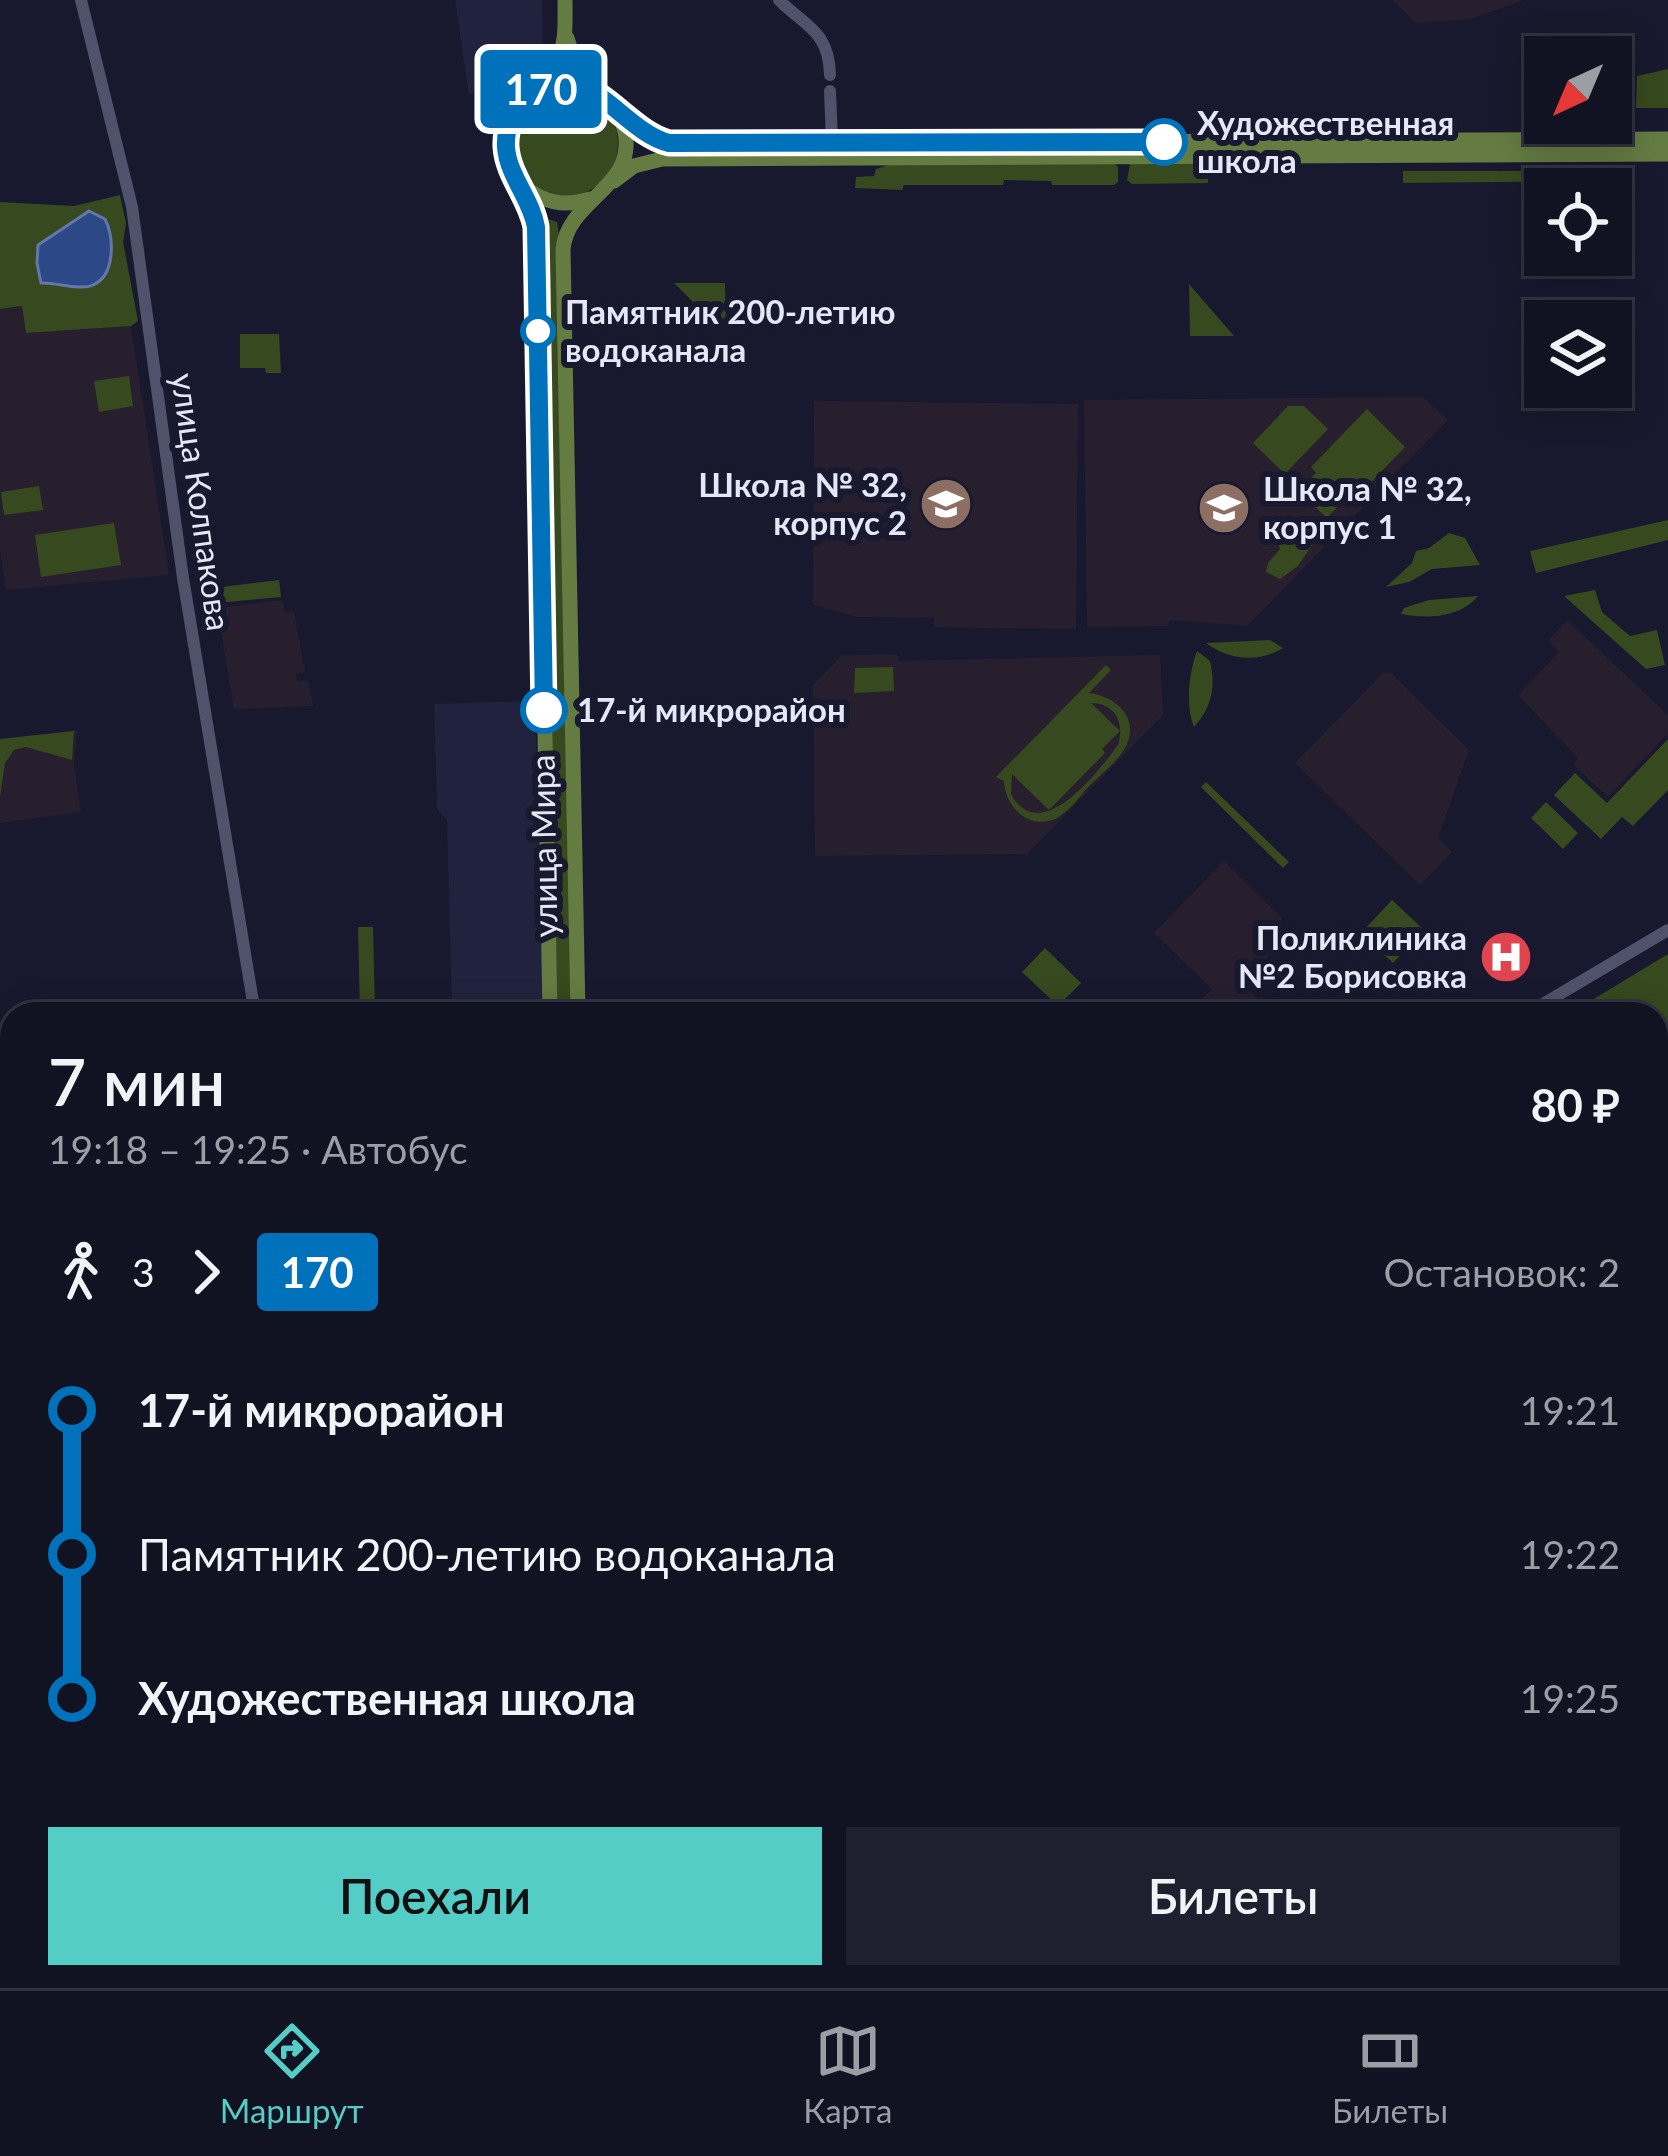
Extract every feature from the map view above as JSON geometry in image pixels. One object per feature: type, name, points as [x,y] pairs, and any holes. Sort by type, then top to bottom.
[{"type":"main road","name":"улица Мира","points":[[550,1002],[536,227],[508,160],[506,141],[512,118],[555,67],[565,29],[565,0]]},
{"type":"main road","name":"улица Мира","points":[[565,29],[573,58],[623,124],[626,147],[610,185],[572,220],[563,249],[578,1002]]},
{"type":"main road","points":[[526,99],[546,87],[569,84],[606,100],[645,133],[669,143],[1668,139]]},
{"type":"main road","points":[[521,184],[539,198],[562,204],[585,201],[634,166],[662,159],[1668,154]]},
{"type":"street","name":"улица Колпакова","points":[[81,0],[132,207],[183,578],[253,1002]]},
{"type":"street","points":[[778,0],[802,16],[830,52],[830,75]]},
{"type":"street","points":[[830,91],[832,142]]},
{"type":"street","points":[[1546,1002],[1668,930]]},
{"type":"shaded area","points":[[455,0],[542,0],[543,47],[535,65],[510,88],[479,89],[469,95]]},
{"type":"shaded area","points":[[1392,0],[1524,0],[1470,19],[1416,23]]},
{"type":"shaded area","points":[[22,306],[26,333],[131,326],[169,575],[6,590],[0,550],[0,309]]},
{"type":"shaded area","name":"Школа № 32, корпус 1","points":[[1423,397],[1448,420],[1247,626],[1169,620],[1168,626],[1087,627],[1084,400]]},
{"type":"shaded area","name":"Школа № 32, корпус 2","points":[[814,401],[1078,404],[1076,629],[934,627],[934,618],[857,617],[813,605]]},
{"type":"shaded area","points":[[282,600],[285,612],[294,611],[305,672],[296,674],[297,681],[308,681],[313,706],[234,709],[217,608]]},
{"type":"shaded area","points":[[1567,620],[1668,715],[1668,733],[1608,797],[1574,765],[1578,758],[1518,695],[1559,652],[1548,641]]},
{"type":"shaded area","points":[[898,654],[899,661],[1160,655],[1163,715],[1027,854],[815,856],[813,685],[842,655]]},
{"type":"shaded area","points":[[1384,672],[1391,673],[1469,750],[1438,838],[1452,852],[1420,885],[1295,763]]},
{"type":"shaded area","points":[[527,701],[536,738],[544,1002],[452,1002],[447,820],[437,809],[434,704]]},
{"type":"shaded area","points":[[77,730],[74,764],[81,812],[0,823],[0,739]]},
{"type":"shaded area","points":[[1224,861],[1282,918],[1275,949],[1242,983],[1261,1002],[1200,1002],[1212,989],[1154,933]]},
{"type":"green space","points":[[1668,69],[1668,108],[1636,108],[1637,76]]},
{"type":"green space","points":[[566,92],[586,96],[603,107],[614,124],[618,144],[614,164],[603,181],[586,192],[566,196],[546,192],[529,181],[518,164],[514,144],[518,124],[529,107],[546,96]]},
{"type":"green space","points":[[898,162],[1114,163],[1118,182],[1052,185],[1051,181],[1004,180],[1003,185],[855,188],[856,177],[874,176],[876,169]]},
{"type":"green space","points":[[1208,163],[1208,183],[1132,184],[1127,180],[1130,164]]},
{"type":"green space","points":[[1403,171],[1524,171],[1524,182],[1403,183]]},
{"type":"green space","points":[[120,195],[126,223],[123,242],[138,321],[131,326],[26,333],[22,306],[0,309],[0,202],[74,206]]},
{"type":"green space","points":[[548,219],[557,222],[560,242],[572,1002],[557,1002],[543,227]]},
{"type":"green space","points":[[674,283],[725,283],[726,329],[701,315]]},
{"type":"green space","points":[[1189,284],[1234,336],[1190,336]]},
{"type":"green space","points":[[240,334],[279,334],[281,373],[240,368]]},
{"type":"green space","points":[[129,376],[133,406],[99,412],[94,381]]},
{"type":"green space","points":[[1288,406],[1304,406],[1328,429],[1285,474],[1253,443]]},
{"type":"green space","points":[[1367,409],[1405,447],[1350,504],[1344,500],[1327,518],[1298,491],[1316,473],[1311,467]]},
{"type":"green space","points":[[39,486],[43,510],[4,515],[1,492]]},
{"type":"green space","points":[[1290,520],[1319,535],[1298,566],[1280,579],[1266,572],[1280,549],[1275,532]]},
{"type":"green space","points":[[1668,520],[1668,540],[1536,573],[1530,551]]},
{"type":"green space","points":[[114,523],[121,565],[41,577],[35,535]]},
{"type":"green space","points":[[1449,533],[1465,538],[1480,565],[1432,569],[1409,582],[1386,587],[1412,563],[1416,551]]},
{"type":"green space","points":[[279,580],[281,597],[217,603],[214,588]]},
{"type":"green space","points":[[1595,590],[1602,612],[1630,636],[1657,630],[1665,665],[1646,669],[1564,596]]},
{"type":"green space","points":[[1478,596],[1462,609],[1442,615],[1401,614],[1404,608],[1429,600]]},
{"type":"green space","points":[[1270,640],[1283,648],[1244,658],[1206,643]]},
{"type":"green space","points":[[1197,651],[1210,661],[1213,679],[1209,704],[1194,727],[1189,689]]},
{"type":"green space","points":[[1106,665],[1111,670],[1089,693],[1107,698],[1127,716],[1130,734],[1115,761],[1069,809],[1045,822],[1019,814],[1008,799],[1004,781],[996,777]],"holes":[[[1091,703],[1106,706],[1116,716],[1120,731]],[[1120,731],[1083,787],[1049,810]],[[1012,774],[1049,810],[1023,809],[1011,794]]]},
{"type":"green space","points":[[893,667],[894,691],[854,693],[855,668]]},
{"type":"green space","points":[[74,731],[72,760],[26,747],[14,750],[5,763],[0,797],[0,739]]},
{"type":"green space","points":[[1668,739],[1668,790],[1633,826],[1622,817],[1601,839],[1554,795],[1575,773],[1607,803]]},
{"type":"green space","points":[[1206,782],[1289,862],[1283,868],[1201,787]]},
{"type":"green space","points":[[1546,802],[1578,833],[1563,849],[1531,818]]},
{"type":"green space","points":[[1392,900],[1424,930],[1393,963],[1361,933]]},
{"type":"green space","points":[[358,927],[373,927],[375,1002],[360,1002]]},
{"type":"green space","points":[[1045,948],[1081,983],[1062,1002],[1054,1002],[1022,972]]},
{"type":"green space","points":[[1668,954],[1668,1002],[1589,1002]]},
{"type":"water","points":[[89,211],[105,219],[108,227],[111,255],[106,273],[88,287],[41,283],[38,245]]},
{"type":"bus line","name":"170","points":[[544,710],[536,227],[530,203],[508,160],[506,141],[512,118],[526,99],[557,84],[581,86],[602,96],[645,133],[669,143],[1164,142]]},
{"type":"place","name":"Художественная школа","points":[[1164,142]]},
{"type":"place","name":"Памятник 200-летию водоканала","points":[[538,331]]},
{"type":"place","name":"Школа № 32, корпус 2","points":[[946,504]]},
{"type":"place","name":"Школа № 32, корпус 1","points":[[1224,508]]},
{"type":"place","name":"17-й микрорайон","points":[[544,710]]},
{"type":"place","name":"Поликлиника №2 Борисовка","points":[[1506,957]]}]
